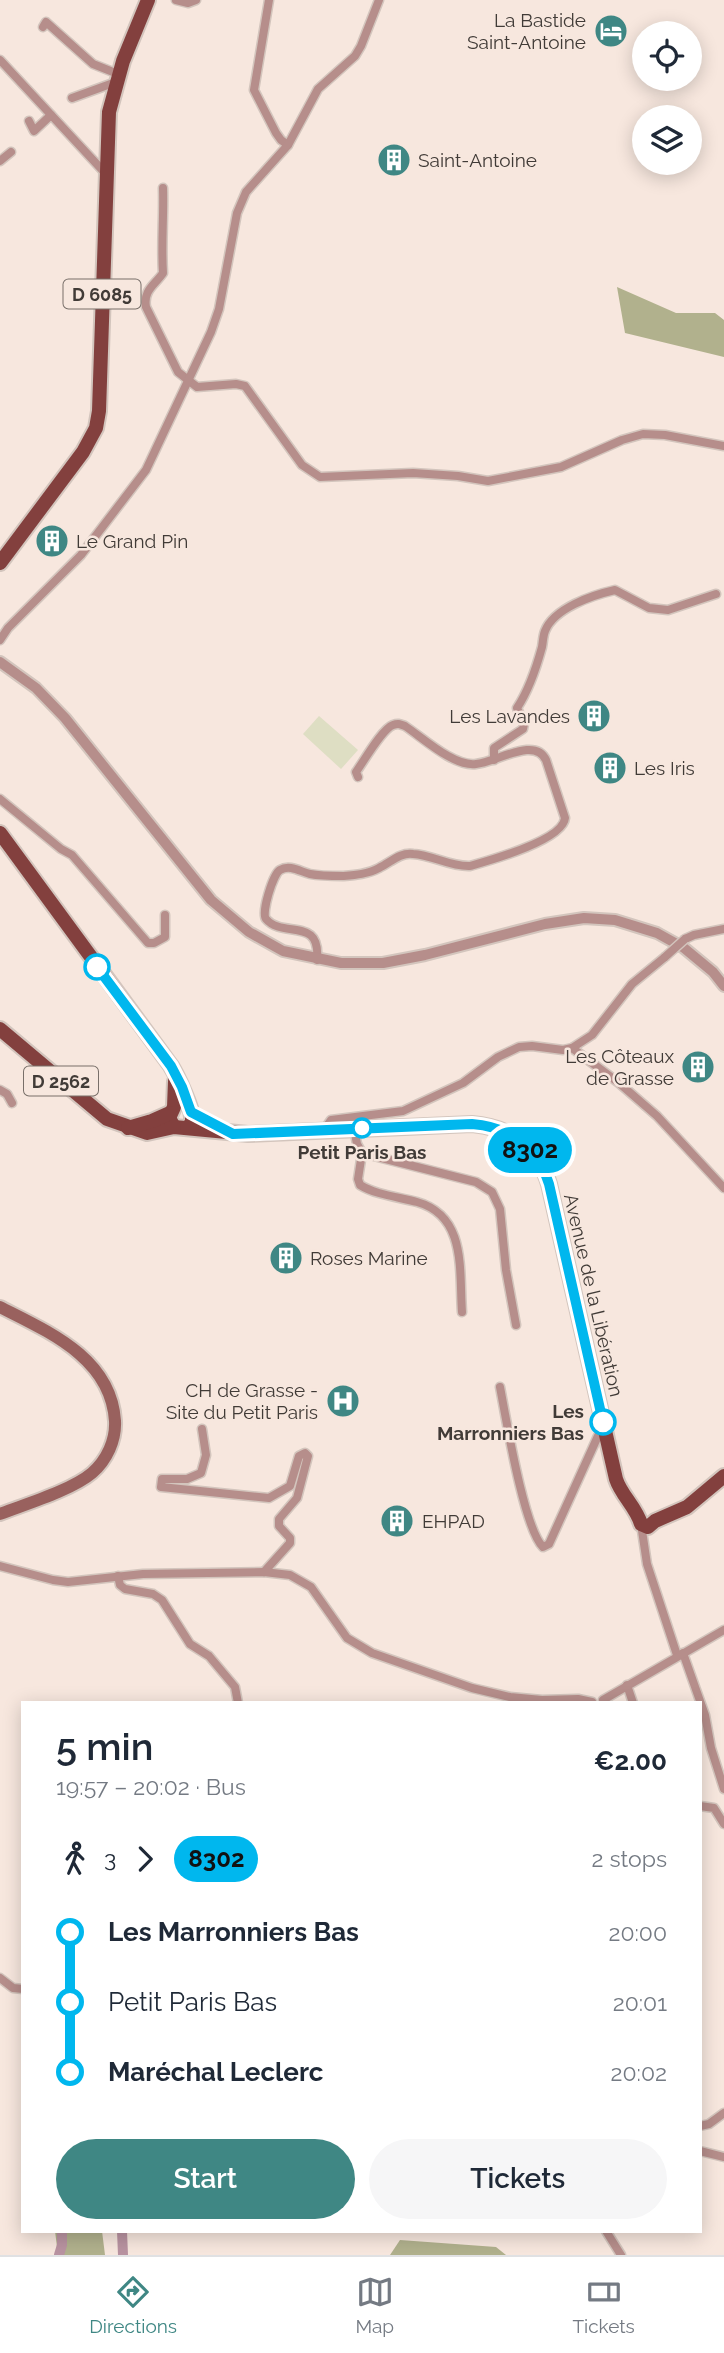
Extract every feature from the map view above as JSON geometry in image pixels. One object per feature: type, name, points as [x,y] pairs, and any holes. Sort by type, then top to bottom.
[{"type":"main road","name":"D 6085","points":[[0,563],[83,452],[96,428],[99,411],[109,112],[117,78],[148,0]]},
{"type":"main road","points":[[0,833],[171,1066],[182,1087],[181,1116]]},
{"type":"main road","name":"D 2562","points":[[0,1029],[107,1119],[127,1128],[181,1116]]},
{"type":"main road","name":"Avenue de la Libération","points":[[181,1116],[233,1134],[354,1128],[488,1126],[516,1137],[540,1162],[549,1184],[616,1479],[628,1501],[646,1522],[692,1504],[724,1476]]},
{"type":"main road","points":[[0,1307],[54,1335],[78,1352],[96,1370],[112,1400],[115,1430],[111,1448],[92,1473],[78,1482],[0,1514]]},
{"type":"street","points":[[176,0],[188,3],[196,0]]},
{"type":"street","points":[[269,0],[254,90],[281,141],[288,145]]},
{"type":"street","points":[[0,640],[8,628],[81,555],[146,470],[195,368],[219,309],[237,213],[246,192],[288,145],[318,89],[345,66],[361,46],[379,0]]},
{"type":"street","points":[[43,27],[46,22],[93,64],[117,78]]},
{"type":"street","points":[[0,60],[106,174]]},
{"type":"street","points":[[72,98],[117,78]]},
{"type":"street","points":[[29,121],[34,131],[51,115]]},
{"type":"street","points":[[0,160],[11,152]]},
{"type":"street","points":[[163,188],[163,274],[151,286],[145,299],[146,307],[178,372],[197,387],[236,384],[244,386],[302,465],[320,477],[413,473],[488,481],[561,467],[622,440],[643,434],[665,435],[724,446]]},
{"type":"street","points":[[494,760],[495,748],[523,729],[524,724],[517,708],[527,692],[545,630],[554,620],[581,600],[615,590],[649,608],[668,610],[716,594]]},
{"type":"street","points":[[0,662],[22,677],[65,718],[217,906],[265,943],[317,960],[360,964],[404,960],[514,931],[584,918],[615,920],[657,933],[684,948],[713,972],[724,986]]},
{"type":"street","points":[[0,669],[22,677]]},
{"type":"street","points":[[317,960],[317,947],[312,935],[276,925],[265,918],[264,912],[275,874],[281,868],[291,867],[311,874],[349,875],[368,872],[404,854],[414,853],[470,866],[527,847],[559,831],[564,824],[565,818],[542,752],[537,749],[476,764],[464,764],[397,723],[390,726],[378,741],[356,772],[358,777]]},
{"type":"street","points":[[0,799],[72,855],[148,943],[165,937],[165,915]]},
{"type":"street","points":[[324,1130],[331,1120],[403,1111],[463,1083],[498,1057],[519,1047],[564,1050],[572,1048],[592,1035],[632,984],[684,939],[724,929]]},
{"type":"street","points":[[572,1048],[657,1116],[724,1188]]},
{"type":"street","points":[[0,1090],[7,1094],[12,1103]]},
{"type":"street","points":[[354,1128],[362,1153],[358,1179],[360,1185],[428,1205],[446,1221],[457,1238],[462,1312]]},
{"type":"street","points":[[362,1153],[476,1182],[492,1192],[500,1209],[506,1270],[516,1325]]},
{"type":"street","points":[[500,1387],[527,1510],[534,1534],[543,1547],[549,1544],[598,1436],[605,1428]]},
{"type":"street","points":[[202,1429],[206,1455],[201,1473],[187,1479],[162,1479],[161,1487],[270,1498],[290,1486],[299,1456],[304,1453],[308,1456],[297,1498],[279,1519],[279,1526],[290,1538],[290,1543],[264,1572]]},
{"type":"street","points":[[646,1522],[647,1564],[699,1701]]},
{"type":"street","points":[[0,1566],[68,1582],[143,1574],[279,1573],[301,1579],[311,1587],[347,1638],[372,1653],[472,1688],[510,1697],[587,1701]]},
{"type":"street","points":[[118,1576],[120,1585],[125,1589],[153,1594],[162,1600],[190,1644],[209,1656],[234,1687],[238,1701]]},
{"type":"street","points":[[604,1701],[724,1630]]},
{"type":"street","points":[[627,1685],[632,1701]]},
{"type":"street","points":[[702,1708],[724,1789]]},
{"type":"street","points":[[702,1806],[714,1808],[724,1824]]},
{"type":"street","points":[[0,1978],[13,1988],[21,1989]]},
{"type":"street","points":[[702,2126],[709,2124],[724,2113]]},
{"type":"street","points":[[702,2152],[724,2157]]},
{"type":"street","points":[[607,2233],[621,2255]]},
{"type":"green space","points":[[617,287],[676,313],[715,313],[724,320],[724,357],[625,333]]},
{"type":"green space","points":[[319,716],[358,750],[341,769],[303,734]]},
{"type":"green space","points":[[55,2233],[102,2233],[105,2255],[58,2255]]},
{"type":"green space","points":[[400,2240],[496,2247],[506,2255],[390,2255]]},
{"type":"waterway","points":[[59,2255],[62,2233]]},
{"type":"waterway","points":[[122,2233],[123,2255]]},
{"type":"bus line","name":"8302","points":[[97,967],[171,1066],[191,1112],[233,1134],[472,1124],[498,1129],[524,1143],[546,1173],[603,1422]]},
{"type":"place","name":"La Bastide Saint-Antoine","points":[[611,31]]},
{"type":"place","name":"Saint-Antoine","points":[[394,160]]},
{"type":"place","name":"Le Grand Pin","points":[[52,541]]},
{"type":"place","name":"Les Lavandes","points":[[594,716]]},
{"type":"place","name":"Les Iris","points":[[610,768]]},
{"type":"place","name":"Les Côteaux de Grasse","points":[[698,1067]]},
{"type":"place","name":"Petit Paris Bas","points":[[362,1128]]},
{"type":"place","name":"Roses Marine","points":[[286,1258]]},
{"type":"place","name":"CH de Grasse - Site du Petit Paris","points":[[343,1401]]},
{"type":"place","name":"Les Marronniers Bas","points":[[603,1422]]},
{"type":"place","name":"EHPAD","points":[[397,1521]]}]
